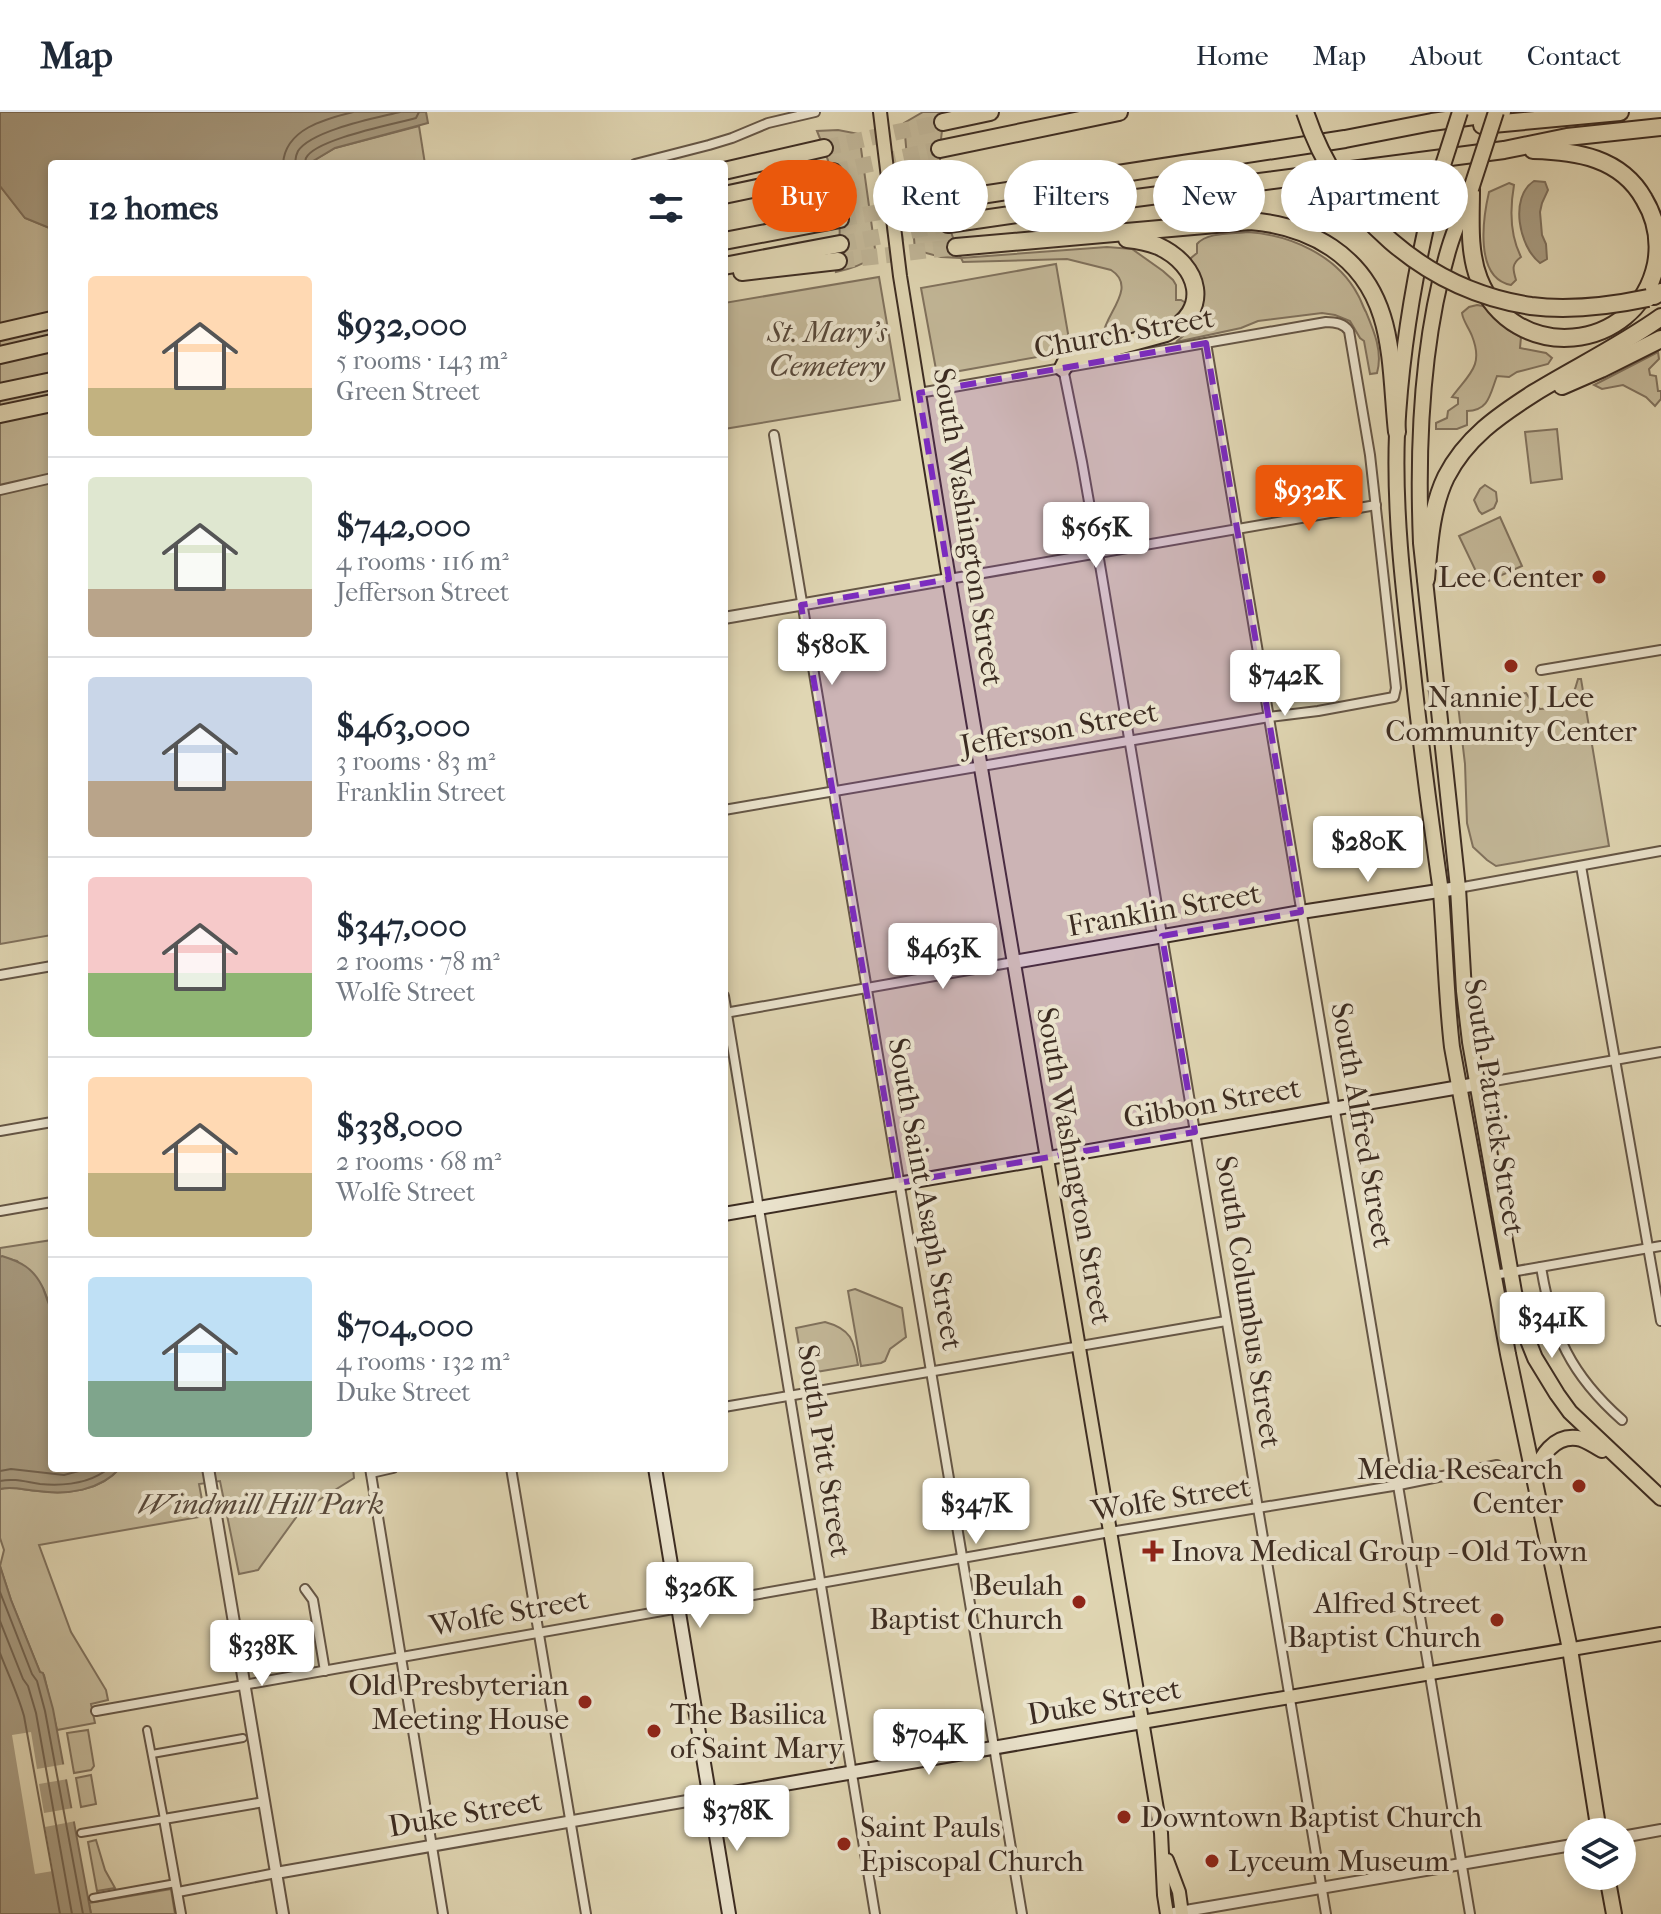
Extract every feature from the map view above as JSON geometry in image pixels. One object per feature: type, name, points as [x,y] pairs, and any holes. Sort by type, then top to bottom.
[{"type":"highway","points":[[976,112],[943,122],[990,112]]},
{"type":"highway","points":[[1305,112],[1322,153],[1348,195],[1387,239],[1426,268],[1466,288],[1534,306],[1599,306],[1659,294]]},
{"type":"highway","name":"South Patrick Street","points":[[1460,112],[1434,193],[1407,331],[1397,432],[1397,507],[1403,588],[1441,892],[1448,1011],[1494,1275],[1570,1649],[1597,1818]]},
{"type":"highway","points":[[1345,139],[1499,112]]},
{"type":"highway","name":"South Patrick Street","points":[[1499,112],[1449,247],[1439,288],[1422,412],[1420,460],[1421,543],[1458,888],[1464,991],[1510,1272],[1525,1333],[1545,1376],[1570,1412],[1661,1498]]},
{"type":"highway","points":[[988,194],[1345,139],[1620,112]]},
{"type":"highway","points":[[940,149],[1111,113]]},
{"type":"highway","points":[[988,219],[1504,150],[1567,137],[1661,127]]},
{"type":"highway","points":[[728,170],[824,148]]},
{"type":"highway","points":[[1471,189],[1475,264],[1486,295],[1521,328],[1555,338],[1586,336],[1613,326],[1636,305],[1650,283],[1657,254],[1655,227],[1639,190],[1619,170],[1590,157],[1568,152],[1504,150]]},
{"type":"highway","points":[[728,194],[752,189]]},
{"type":"highway","points":[[956,247],[1250,221],[1272,223],[1312,236],[1343,256],[1378,304],[1388,346],[1397,432]]},
{"type":"highway","points":[[728,240],[771,232]]},
{"type":"highway","points":[[1063,368],[1067,360],[1155,337],[1177,328],[1193,311],[1196,301],[1196,290],[1189,272],[1172,254],[1139,240],[1097,236]]},
{"type":"highway","points":[[728,266],[839,253],[728,273]]},
{"type":"highway","points":[[1426,579],[1431,531],[1445,479],[1480,430],[1509,409],[1661,317]]},
{"type":"highway","points":[[0,332],[48,321]]},
{"type":"highway","points":[[1509,409],[1661,339]]},
{"type":"highway","points":[[0,355],[48,344]]},
{"type":"highway","points":[[0,392],[48,382]]},
{"type":"highway","points":[[0,414],[48,404]]},
{"type":"highway","points":[[1534,1475],[1544,1454],[1556,1442],[1567,1439],[1578,1438],[1621,1458]]},
{"type":"highway","points":[[1610,1890],[1614,1914]]},
{"type":"main road","name":"South Washington Street","points":[[880,112],[900,276],[1163,1848],[1164,1895],[1168,1914]]},
{"type":"main road","name":"Franklin Street","points":[[1014,962],[1458,888]]},
{"type":"main road","name":"Gibbon Street","points":[[728,1213],[1477,1084]]},
{"type":"main road","points":[[656,1472],[729,1914]]},
{"type":"main road","name":"Duke Street","points":[[710,1797],[1661,1634]]},
{"type":"main road","name":"South Washington Street","points":[[1163,1848],[1179,1892],[1182,1913]]},
{"type":"street","points":[[650,160],[720,142],[768,123],[815,112]]},
{"type":"street","name":"Church Street","points":[[919,393],[1326,322],[1336,323],[1349,331],[1376,505]]},
{"type":"street","name":"South Alfred Street","points":[[1206,343],[1470,1914]]},
{"type":"street","name":"South Columbus Street","points":[[1063,368],[1098,553],[1326,1914]]},
{"type":"street","name":"South Saint Asaph Street","points":[[774,435],[1022,1914]]},
{"type":"street","points":[[0,490],[48,479]]},
{"type":"street","points":[[728,617],[1376,505]]},
{"type":"street","name":"Jefferson Street","points":[[728,809],[1394,697],[1396,688],[1376,505]]},
{"type":"street","points":[[1541,670],[1661,650]]},
{"type":"street","name":"Franklin Street","points":[[1458,888],[1661,851]]},
{"type":"street","points":[[1581,866],[1661,1321]]},
{"type":"street","name":"Franklin Street","points":[[728,1012],[1014,962]]},
{"type":"street","points":[[0,975],[48,967]]},
{"type":"street","name":"South Pitt Street","points":[[728,1024],[875,1914]]},
{"type":"street","name":"Gibbon Street","points":[[1477,1084],[1661,1052]]},
{"type":"street","points":[[0,1131],[48,1123]]},
{"type":"street","points":[[0,1211],[48,1203]]},
{"type":"street","points":[[1494,1275],[1661,1246]]},
{"type":"street","points":[[1541,1267],[1552,1320],[1564,1348],[1591,1391],[1622,1420]]},
{"type":"street","points":[[728,1406],[1226,1321]]},
{"type":"street","name":"Wolfe Street","points":[[96,1711],[1110,1532],[1399,1485],[1497,1465]]},
{"type":"street","points":[[209,1472],[283,1914]]},
{"type":"street","points":[[370,1472],[443,1914]]},
{"type":"street","points":[[512,1472],[586,1914]]},
{"type":"street","points":[[305,1589],[313,1600],[325,1671]]},
{"type":"street","points":[[147,1730],[161,1785],[181,1914]]},
{"type":"street","points":[[152,1754],[243,1738]]},
{"type":"street","points":[[218,1743],[219,1752]]},
{"type":"street","name":"Duke Street","points":[[177,1888],[710,1797]]},
{"type":"street","points":[[81,1833],[264,1802]]},
{"type":"street","points":[[1636,1834],[1661,1830]]},
{"type":"street","points":[[1168,1914],[1564,1846]]},
{"type":"street","points":[[93,1898],[177,1888]]},
{"type":"highlighted area","points":[[1206,343],[1301,912],[1162,936],[1195,1132],[899,1183],[801,605],[949,579],[919,393]]},
{"type":"green space","points":[[923,112],[945,112],[940,160],[907,160],[904,123]]},
{"type":"green space","points":[[419,126],[424,160],[315,160],[335,148]]},
{"type":"green space","points":[[838,130],[859,134],[876,256],[836,272],[840,232],[857,232],[857,160],[828,160],[817,131]]},
{"type":"green space","points":[[1509,183],[1514,185],[1512,221],[1521,257],[1514,265],[1516,280],[1511,285],[1499,280],[1491,271],[1484,246],[1489,192]]},
{"type":"green space","points":[[0,186],[25,218],[48,227],[48,936],[0,944]]},
{"type":"green space","points":[[913,232],[951,232],[961,258],[941,257],[915,250]]},
{"type":"green space","points":[[1248,232],[1280,237],[1325,258],[1349,281],[1358,295],[1378,349],[1377,373],[1370,374],[1364,341],[1350,321],[1335,315],[1322,313],[1258,321],[1241,328],[1176,342],[1196,317],[1191,258],[1197,253],[1197,244],[1213,235]]},
{"type":"green space","points":[[1107,247],[1132,249],[1173,280],[1176,300],[1186,303],[1186,311],[1159,327],[1106,339],[1103,335],[1105,327],[1121,292],[1118,277],[1111,270],[1067,259],[963,262],[961,258]]},
{"type":"green space","points":[[1056,264],[1071,351],[937,375],[921,288]]},
{"type":"green space","name":"St. Mary's Cemetery","points":[[879,277],[900,400],[728,428],[728,302]]},
{"type":"green space","points":[[1477,305],[1483,306],[1508,330],[1521,337],[1520,348],[1546,353],[1552,358],[1548,364],[1509,377],[1497,376],[1484,405],[1467,411],[1467,425],[1457,429],[1436,429],[1436,423],[1447,418],[1448,411],[1458,404],[1458,398],[1452,397],[1473,369],[1475,346],[1462,313]]},
{"type":"green space","points":[[1658,352],[1659,359],[1649,369],[1650,375],[1656,376],[1658,391],[1661,391],[1661,399],[1655,406],[1646,397],[1623,385],[1602,389],[1594,385]]},
{"type":"green space","points":[[1557,429],[1562,479],[1531,483],[1525,432]]},
{"type":"green space","points":[[1485,485],[1496,492],[1497,501],[1494,508],[1482,514],[1474,500]]},
{"type":"green space","points":[[1500,517],[1522,566],[1482,584],[1459,536]]},
{"type":"green space","points":[[1578,679],[1581,679],[1609,846],[1496,866],[1473,847],[1467,823],[1465,764],[1458,705],[1526,693],[1540,709],[1556,707],[1570,699]]},
{"type":"green space","points":[[48,1241],[48,1300],[43,1288],[17,1261],[0,1257],[0,1248]]},
{"type":"green space","points":[[855,1289],[902,1308],[906,1337],[890,1349],[881,1363],[861,1366],[848,1291]]},
{"type":"green space","points":[[825,1322],[841,1328],[850,1337],[858,1365],[804,1374],[796,1328]]},
{"type":"green space","name":"Windmill Hill Park","points":[[116,1472],[353,1472],[354,1478],[300,1512],[258,1570],[239,1574],[220,1481],[199,1484],[205,1516],[39,1545],[71,1632],[106,1690],[108,1700],[91,1704],[95,1723],[57,1730],[44,1675],[40,1672],[0,1566],[4,1550],[0,1538],[0,1489],[71,1492],[93,1486]]},
{"type":"green space","points":[[88,1730],[94,1766],[91,1770],[74,1773],[67,1733]]},
{"type":"green space","points":[[91,1775],[96,1804],[81,1807],[76,1778]]},
{"type":"green space","points":[[96,1840],[105,1870],[115,1888],[97,1891],[88,1842]]},
{"type":"green space","points":[[171,1889],[175,1914],[91,1914],[89,1903]]},
{"type":"water","points":[[0,112],[426,112],[428,123],[335,148],[315,160],[48,160],[48,227],[25,218],[0,186]]},
{"type":"water","points":[[1534,181],[1545,182],[1548,190],[1540,212],[1547,259],[1540,263],[1522,234],[1519,210],[1526,188]]},
{"type":"water","points":[[0,1257],[21,1263],[30,1270],[42,1286],[48,1301],[48,1472],[116,1472],[103,1482],[82,1490],[60,1492],[0,1489]]},
{"type":"water","points":[[0,1566],[11,1600],[43,1673],[53,1709],[91,1914],[0,1914]]},
{"type":"pier","points":[[31,1732],[37,1769],[66,1764],[68,1779],[39,1784],[44,1813],[73,1808],[76,1821],[45,1827],[53,1871],[35,1874],[12,1735]]},
{"type":"tunnel","points":[[824,148],[943,122]]},
{"type":"tunnel","points":[[857,167],[940,149]]},
{"type":"tunnel","points":[[857,216],[873,213]]},
{"type":"tunnel","points":[[840,244],[905,232]]},
{"type":"tunnel","points":[[838,261],[956,247]]},
{"type":"place","name":"Lee Center","points":[[1599,577]]},
{"type":"place","name":"Nannie J Lee Community Center","points":[[1511,666]]},
{"type":"place","name":"Media Research Center","points":[[1579,1486]]},
{"type":"place","name":"Inova Medical Group - Old Town","points":[[1153,1551]]},
{"type":"place","name":"Beulah Baptist Church","points":[[1079,1602]]},
{"type":"place","name":"Alfred Street Baptist Church","points":[[1497,1620]]},
{"type":"place","name":"Old Presbyterian Meeting House","points":[[585,1702]]},
{"type":"place","name":"The Basilica of Saint Mary","points":[[654,1731]]},
{"type":"place","name":"Downtown Baptist Church","points":[[1124,1817]]},
{"type":"place","name":"Saint Pauls Episcopal Church","points":[[844,1844]]},
{"type":"place","name":"Lyceum Museum","points":[[1212,1861]]}]
